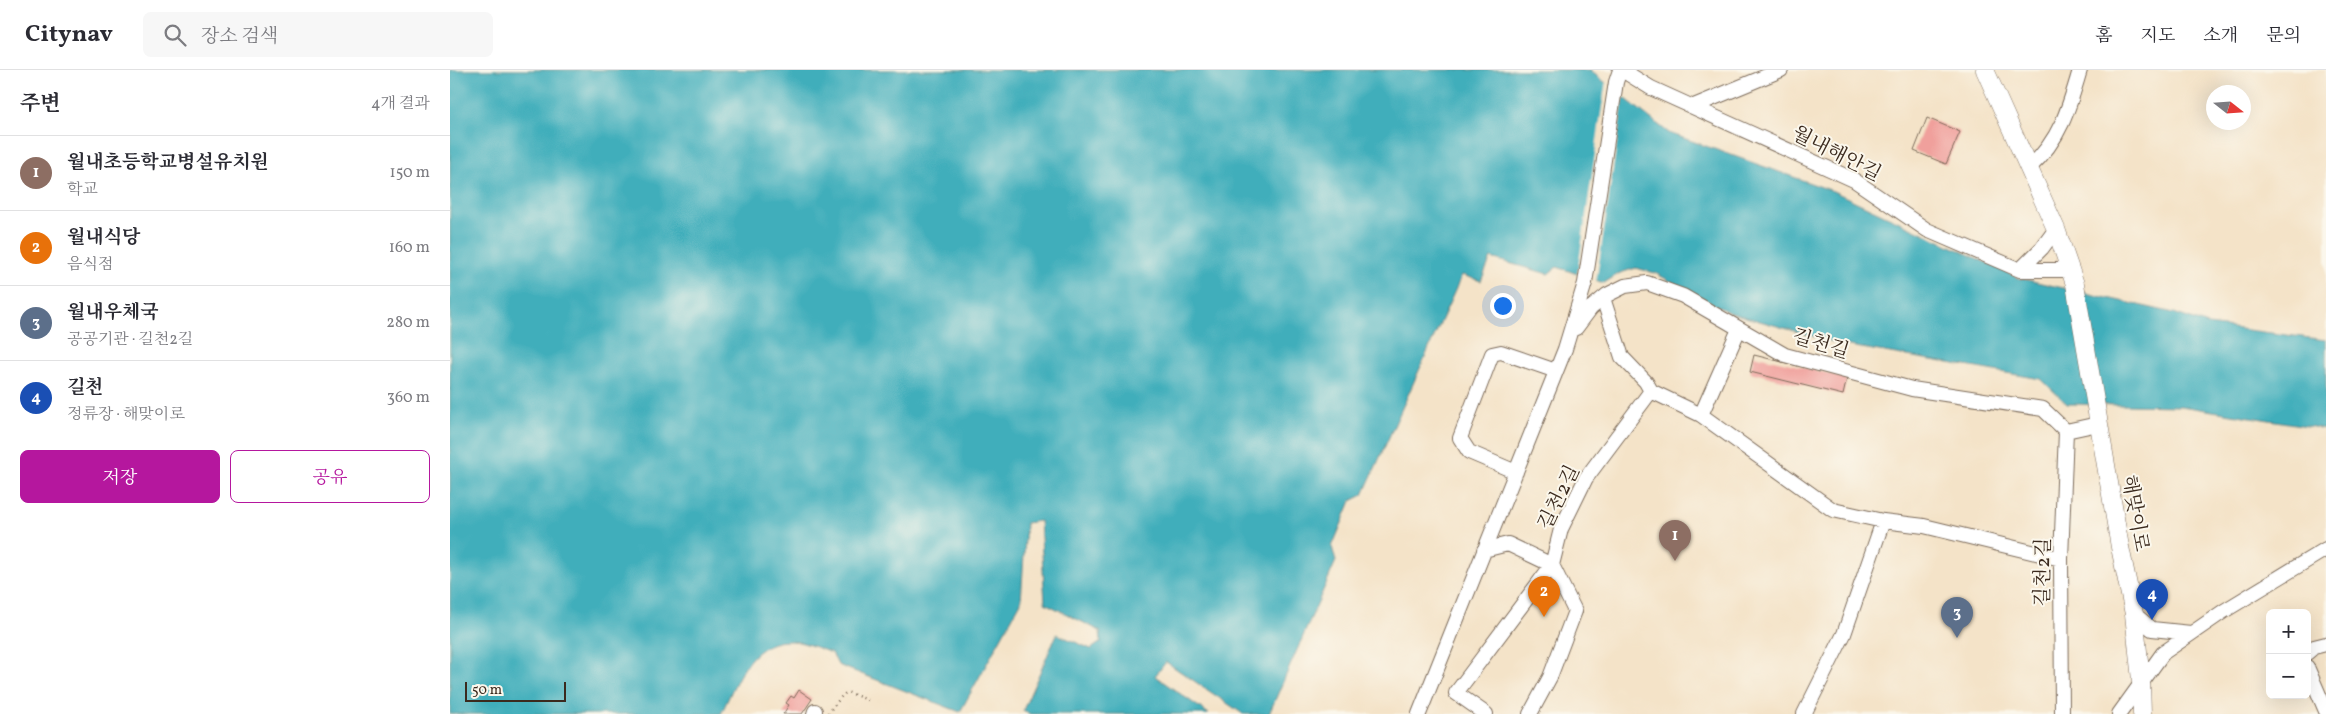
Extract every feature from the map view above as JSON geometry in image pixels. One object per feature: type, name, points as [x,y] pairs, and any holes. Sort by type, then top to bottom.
[{"type":"main road","points":[[1986,70],[2030,167],[2056,229],[2073,277]]},
{"type":"main road","name":"해맞이로","points":[[2073,277],[2120,547],[2134,614],[2141,680],[2142,714]]},
{"type":"street","points":[[2030,167],[2047,152],[2069,108],[2080,70]]},
{"type":"street","points":[[1694,106],[1775,72]]},
{"type":"street","points":[[1419,714],[1565,348],[1585,283],[1626,74]]},
{"type":"street","name":"월내해안길","points":[[1626,74],[1651,88],[1854,180],[1927,230],[2020,270]]},
{"type":"street","points":[[2020,270],[2042,248],[2056,229]]},
{"type":"street","points":[[2020,270],[2073,277]]},
{"type":"street","name":"길천길","points":[[1565,348],[1576,326],[1591,308],[1603,298],[1626,286],[1648,283],[1683,296],[1785,355],[1912,389],[2043,409],[2066,431]]},
{"type":"street","points":[[1603,298],[1622,357],[1646,382],[1650,390],[1701,415],[1833,510],[1883,521],[1924,526],[2061,559]]},
{"type":"street","points":[[1701,415],[1739,329]]},
{"type":"street","points":[[1516,472],[1469,452],[1460,438],[1492,354],[1501,352],[1556,371]]},
{"type":"street","name":"길천2길","points":[[1552,566],[1561,529],[1586,478],[1650,390]]},
{"type":"street","points":[[2066,431],[2098,417]]},
{"type":"street","name":"길천2길","points":[[2062,714],[2061,559],[2066,431]]},
{"type":"street","points":[[1804,714],[1844,634],[1883,521]]},
{"type":"street","points":[[1484,550],[1508,544],[1552,566],[1575,611],[1550,677],[1530,714]]},
{"type":"street","points":[[2118,714],[2141,680],[2162,654],[2191,633],[2324,552]]},
{"type":"street","points":[[1486,714],[1456,693],[1552,566]]},
{"type":"street","points":[[2134,614],[2152,629],[2191,633]]},
{"type":"street","points":[[2311,650],[2326,644]]},
{"type":"street","points":[[2311,676],[2326,711]]},
{"type":"path","points":[[818,713],[847,692],[868,700]]},
{"type":"water","points":[[450,70],[1591,70],[1669,133],[1833,191],[2019,278],[2174,313],[2208,325],[2326,340],[2326,429],[2181,406],[2067,404],[2041,379],[1844,345],[1728,312],[1655,273],[1636,268],[1620,273],[1604,283],[1557,267],[1548,274],[1491,258],[1481,281],[1462,275],[1363,495],[1351,501],[1332,547],[1336,561],[1269,714],[1243,714],[1166,662],[1155,676],[1209,714],[1030,714],[1023,710],[1057,634],[1091,649],[1101,642],[1100,631],[1045,603],[1040,521],[1026,523],[1021,602],[960,712],[838,665],[832,653],[804,643],[787,641],[774,643],[762,649],[753,657],[738,678],[721,714],[450,714]]},
{"type":"pier","points":[[1606,80],[1624,95],[1596,283],[1577,276]]},
{"type":"building","points":[[1927,118],[1960,132],[1946,164],[1914,151]]},
{"type":"building","points":[[1754,355],[1847,378],[1843,395],[1750,372]]},
{"type":"building","points":[[799,690],[812,699],[802,714],[783,714],[789,705],[786,703],[791,696],[794,698]]},
{"type":"place","name":"월내초등학교병설유치원","points":[[1675,561]]},
{"type":"place","name":"월내식당","points":[[1544,617]]},
{"type":"place","name":"길천","points":[[2152,620]]},
{"type":"place","name":"월내우체국","points":[[1957,638]]}]
